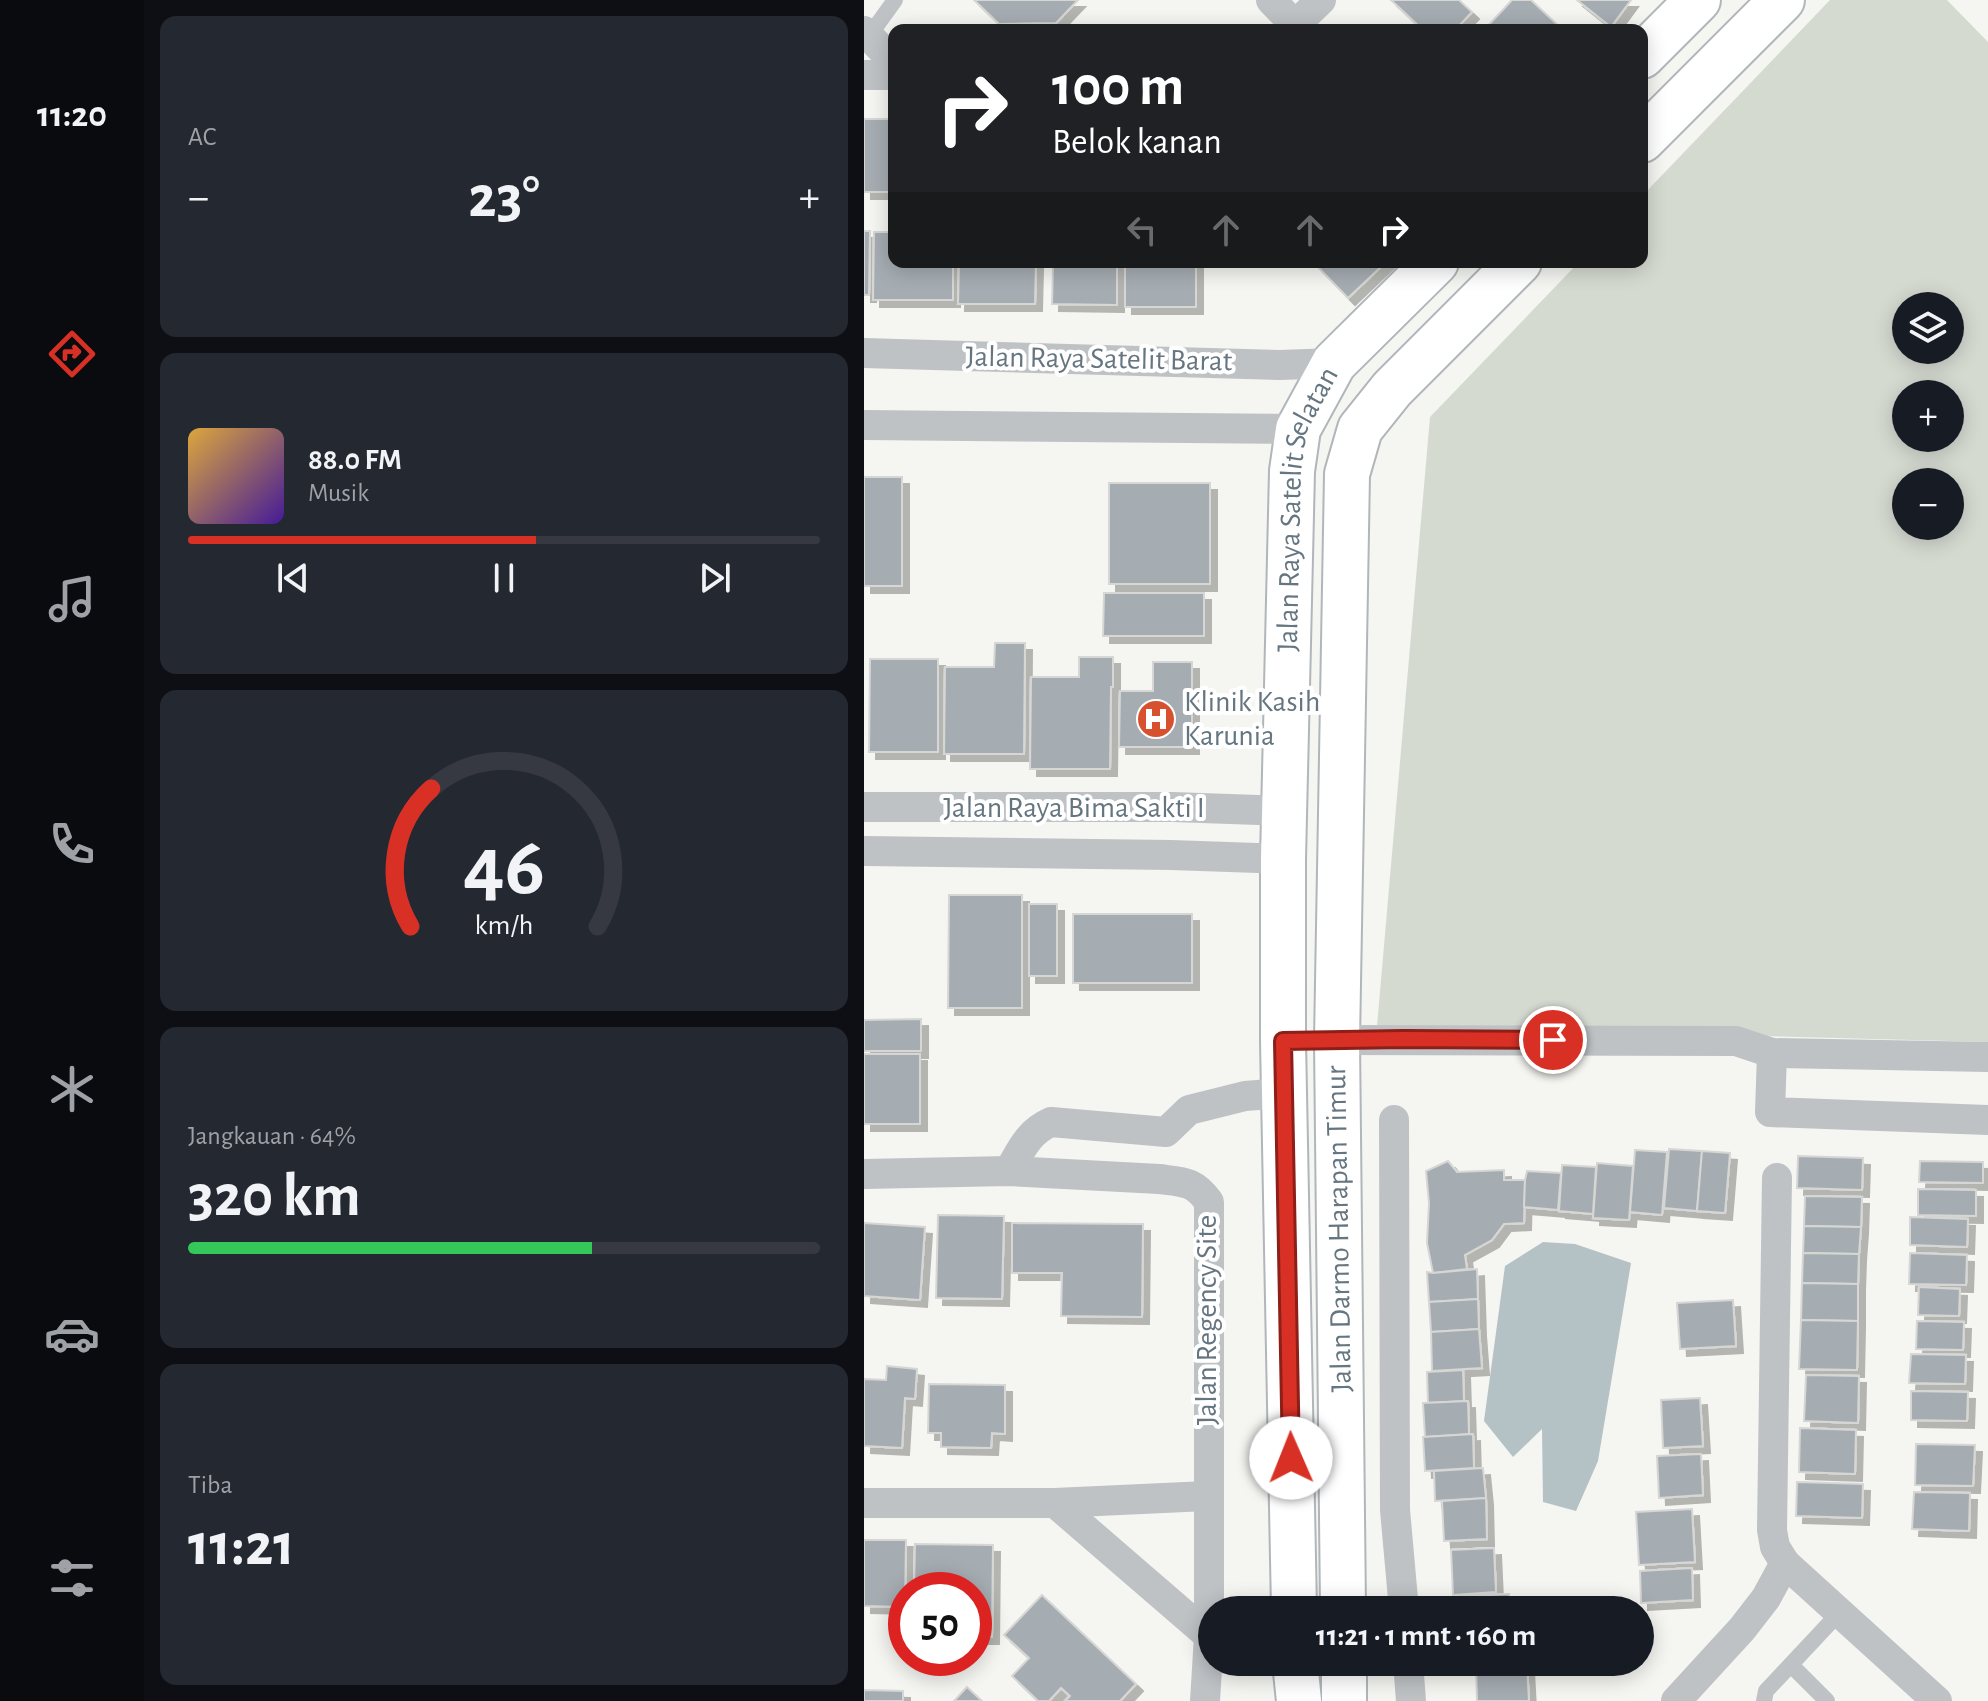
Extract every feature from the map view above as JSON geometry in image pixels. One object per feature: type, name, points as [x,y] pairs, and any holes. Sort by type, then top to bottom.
[{"type":"main road","points":[[1648,50],[1698,0]]},
{"type":"main road","points":[[1648,134],[1782,0]]},
{"type":"main road","name":"Jalan Raya Satelit Selatan","points":[[1283,1041],[1283,859],[1292,471],[1298,429],[1334,363],[1430,268]]},
{"type":"main road","name":"Jalan Raya Satelit Selatan","points":[[1337,1040],[1347,474],[1360,429],[1392,389],[1513,268]]},
{"type":"main road","points":[[1283,1041],[1337,1040]]},
{"type":"main road","name":"Jalan Darmo Harapan Timur","points":[[1337,1040],[1343,1596]]},
{"type":"main road","name":"Jalan Darmo Harapan Timur","points":[[1283,1041],[1294,1596]]},
{"type":"main road","points":[[1296,1676],[1299,1701]]},
{"type":"main road","points":[[1344,1676],[1344,1701]]},
{"type":"street","points":[[1271,0],[1291,24]]},
{"type":"street","points":[[1296,24],[1321,0]]},
{"type":"street","points":[[867,34],[888,56]]},
{"type":"street","points":[[864,75],[888,75]]},
{"type":"street","name":"Jalan Raya Satelit Barat","points":[[864,353],[1280,365],[1334,363]]},
{"type":"street","points":[[864,425],[1298,429]]},
{"type":"street","name":"Jalan Raya Bima Sakti I","points":[[864,807],[1173,807],[1285,811]]},
{"type":"street","points":[[1171,855],[1173,807]]},
{"type":"street","name":"Jalan Raya Bima Sakti I","points":[[864,851],[1283,859]]},
{"type":"street","points":[[1337,1040],[1736,1041],[1772,1053],[1988,1057]]},
{"type":"street","points":[[1772,1053],[1770,1112],[1988,1120]]},
{"type":"street","points":[[1159,1179],[1166,1132],[1189,1110],[1245,1096],[1283,1093]]},
{"type":"street","points":[[1394,1120],[1395,1510],[1403,1596]]},
{"type":"street","points":[[1009,1171],[1037,1128],[1051,1122],[1166,1132]]},
{"type":"street","name":"Jalan Regency Site","points":[[864,1174],[1009,1171],[1182,1181],[1200,1189],[1209,1202],[1208,1596]]},
{"type":"street","points":[[1777,1178],[1772,1530],[1775,1547],[1785,1563],[1937,1701]]},
{"type":"street","points":[[864,1503],[1055,1503],[1207,1496]]},
{"type":"street","points":[[1055,1503],[1198,1626]]},
{"type":"street","points":[[1676,1701],[1742,1629],[1766,1598],[1785,1563]]},
{"type":"street","name":"Jalan Regency Site","points":[[1205,1701],[1207,1676]]},
{"type":"street","points":[[1409,1676],[1411,1701]]},
{"type":"lane","points":[[867,34],[895,0]]},
{"type":"lane","points":[[1764,1701],[1766,1691],[1840,1612]]},
{"type":"lane","points":[[1791,1665],[1827,1701]]},
{"type":"shaded area","points":[[1830,0],[1947,0],[1988,42],[1988,1042],[1377,1026],[1430,417],[1573,268],[1648,268],[1648,190]]},
{"type":"shaded area","points":[[1543,1242],[1575,1244],[1631,1263],[1598,1461],[1576,1511],[1543,1502],[1542,1429],[1513,1457],[1484,1421],[1505,1266]]},
{"type":"building","points":[[974,0],[1078,0],[1056,23],[999,24]]},
{"type":"building","points":[[1391,0],[1459,0],[1472,12],[1461,24],[1417,24]]},
{"type":"building","points":[[1512,0],[1531,0],[1557,24],[1490,24]]},
{"type":"building","points":[[1577,0],[1631,0],[1613,24],[1607,24]]},
{"type":"building","points":[[864,119],[888,119],[888,192],[864,192]]},
{"type":"building","points":[[864,231],[870,231],[869,295],[864,295]]},
{"type":"building","points":[[874,232],[888,232],[888,268],[953,268],[953,300],[873,300]]},
{"type":"building","points":[[959,268],[1036,268],[1035,304],[958,304]]},
{"type":"building","points":[[1053,268],[1117,268],[1117,305],[1052,304]]},
{"type":"building","points":[[1125,268],[1196,268],[1196,307],[1125,307]]},
{"type":"building","points":[[1319,268],[1380,268],[1348,298]]},
{"type":"building","points":[[864,477],[902,477],[902,586],[864,586]]},
{"type":"building","points":[[1109,483],[1210,483],[1210,584],[1109,584]]},
{"type":"building","points":[[1104,593],[1204,593],[1204,636],[1103,636]]},
{"type":"building","points":[[995,643],[1025,643],[1024,754],[944,754],[945,667],[994,667]]},
{"type":"building","points":[[1079,657],[1113,657],[1110,769],[1030,769],[1031,677],[1079,677]]},
{"type":"building","points":[[870,659],[938,659],[938,752],[869,752]]},
{"type":"building","name":"Klinik Kasih Karunia","points":[[1153,662],[1192,662],[1192,747],[1119,747],[1120,691],[1153,691]]},
{"type":"building","points":[[949,895],[1022,895],[1022,1008],[948,1008]]},
{"type":"building","points":[[1029,904],[1057,904],[1057,976],[1029,976]]},
{"type":"building","points":[[1073,914],[1192,914],[1192,983],[1073,983]]},
{"type":"building","points":[[921,1019],[921,1051],[864,1051],[864,1020]]},
{"type":"building","points":[[864,1054],[920,1054],[920,1124],[864,1124]]},
{"type":"building","points":[[1669,1149],[1702,1151],[1697,1211],[1664,1208]]},
{"type":"building","points":[[1635,1150],[1667,1152],[1662,1215],[1630,1212]]},
{"type":"building","points":[[1702,1151],[1730,1153],[1725,1213],[1697,1211]]},
{"type":"building","points":[[1798,1156],[1863,1158],[1862,1190],[1797,1188]]},
{"type":"building","points":[[1448,1161],[1457,1172],[1504,1170],[1504,1180],[1525,1180],[1524,1223],[1504,1224],[1492,1240],[1465,1255],[1467,1269],[1433,1273],[1427,1243],[1429,1203],[1426,1171]]},
{"type":"building","points":[[1920,1161],[1983,1162],[1983,1183],[1919,1182]]},
{"type":"building","points":[[1597,1163],[1633,1166],[1629,1220],[1593,1218]]},
{"type":"building","points":[[1562,1165],[1596,1167],[1593,1214],[1559,1211]]},
{"type":"building","points":[[1527,1171],[1561,1173],[1558,1210],[1524,1207]]},
{"type":"building","points":[[1918,1189],[1976,1190],[1976,1216],[1918,1215]]},
{"type":"building","points":[[1805,1196],[1862,1197],[1861,1227],[1804,1226]]},
{"type":"building","points":[[938,1215],[1004,1216],[1002,1299],[936,1298]]},
{"type":"building","points":[[1910,1217],[1968,1219],[1967,1247],[1910,1245]]},
{"type":"building","points":[[864,1223],[925,1227],[920,1300],[864,1296]]},
{"type":"building","points":[[1012,1223],[1143,1224],[1142,1317],[1061,1316],[1062,1273],[1012,1273]]},
{"type":"building","points":[[1804,1226],[1861,1227],[1859,1254],[1803,1253]]},
{"type":"building","points":[[1803,1253],[1859,1254],[1858,1284],[1802,1283]]},
{"type":"building","points":[[1910,1253],[1967,1255],[1966,1285],[1909,1284]]},
{"type":"building","points":[[1477,1269],[1478,1299],[1429,1302],[1427,1272]]},
{"type":"building","points":[[1802,1283],[1858,1284],[1858,1321],[1801,1320]]},
{"type":"building","points":[[1919,1287],[1960,1289],[1959,1316],[1918,1315]]},
{"type":"building","points":[[1478,1299],[1479,1329],[1431,1332],[1429,1302]]},
{"type":"building","points":[[1733,1300],[1736,1346],[1680,1349],[1677,1303]]},
{"type":"building","points":[[1801,1320],[1858,1321],[1857,1370],[1799,1369]]},
{"type":"building","points":[[1917,1321],[1964,1322],[1963,1350],[1916,1349]]},
{"type":"building","points":[[1479,1329],[1482,1368],[1432,1371],[1431,1332]]},
{"type":"building","points":[[1911,1354],[1966,1355],[1965,1384],[1909,1383]]},
{"type":"building","points":[[887,1366],[917,1369],[915,1399],[905,1398],[902,1448],[864,1446],[864,1379],[886,1380]]},
{"type":"building","points":[[1463,1370],[1464,1401],[1428,1403],[1427,1372]]},
{"type":"building","points":[[1806,1375],[1859,1376],[1858,1423],[1804,1421]]},
{"type":"building","points":[[929,1384],[1005,1385],[1005,1434],[992,1433],[991,1448],[941,1447],[941,1433],[928,1433]]},
{"type":"building","points":[[1911,1391],[1968,1392],[1967,1421],[1911,1420]]},
{"type":"building","points":[[1700,1398],[1703,1446],[1663,1448],[1661,1400]]},
{"type":"building","points":[[1468,1401],[1469,1434],[1425,1437],[1423,1403]]},
{"type":"building","points":[[1800,1428],[1856,1430],[1855,1474],[1799,1472]]},
{"type":"building","points":[[1473,1434],[1474,1468],[1425,1471],[1423,1437]]},
{"type":"building","points":[[1916,1444],[1975,1445],[1973,1486],[1915,1485]]},
{"type":"building","points":[[1701,1454],[1703,1495],[1659,1498],[1657,1456]]},
{"type":"building","points":[[1483,1468],[1486,1498],[1435,1501],[1434,1471]]},
{"type":"building","points":[[1797,1482],[1863,1484],[1862,1518],[1796,1516]]},
{"type":"building","points":[[1914,1492],[1970,1493],[1969,1531],[1912,1529]]},
{"type":"building","points":[[1486,1498],[1487,1539],[1444,1541],[1442,1501]]},
{"type":"building","points":[[1692,1509],[1695,1562],[1639,1565],[1636,1512]]},
{"type":"building","points":[[864,1540],[906,1540],[906,1572],[888,1572],[888,1607],[864,1606]]},
{"type":"building","points":[[915,1544],[993,1545],[992,1637],[992,1572],[914,1572]]},
{"type":"building","points":[[1494,1548],[1496,1592],[1453,1595],[1451,1550]]},
{"type":"building","points":[[1692,1568],[1693,1600],[1654,1602],[1654,1596],[1641,1596],[1640,1571]]},
{"type":"building","points":[[1042,1595],[1136,1684],[1120,1701],[1065,1701],[1070,1696],[1061,1688],[1049,1701],[1038,1701],[1012,1676],[1029,1658],[1004,1635]]},
{"type":"building","points":[[1476,1676],[1528,1676],[1529,1701],[1477,1701]]},
{"type":"building","points":[[967,1687],[982,1701],[954,1701]]},
{"type":"building","points":[[864,1690],[903,1691],[903,1701],[864,1701]]},
{"type":"place","name":"Klinik Kasih Karunia","points":[[1156,719]]},
{"type":"route","points":[[1291,1458],[1283,1041],[1553,1040]]}]
